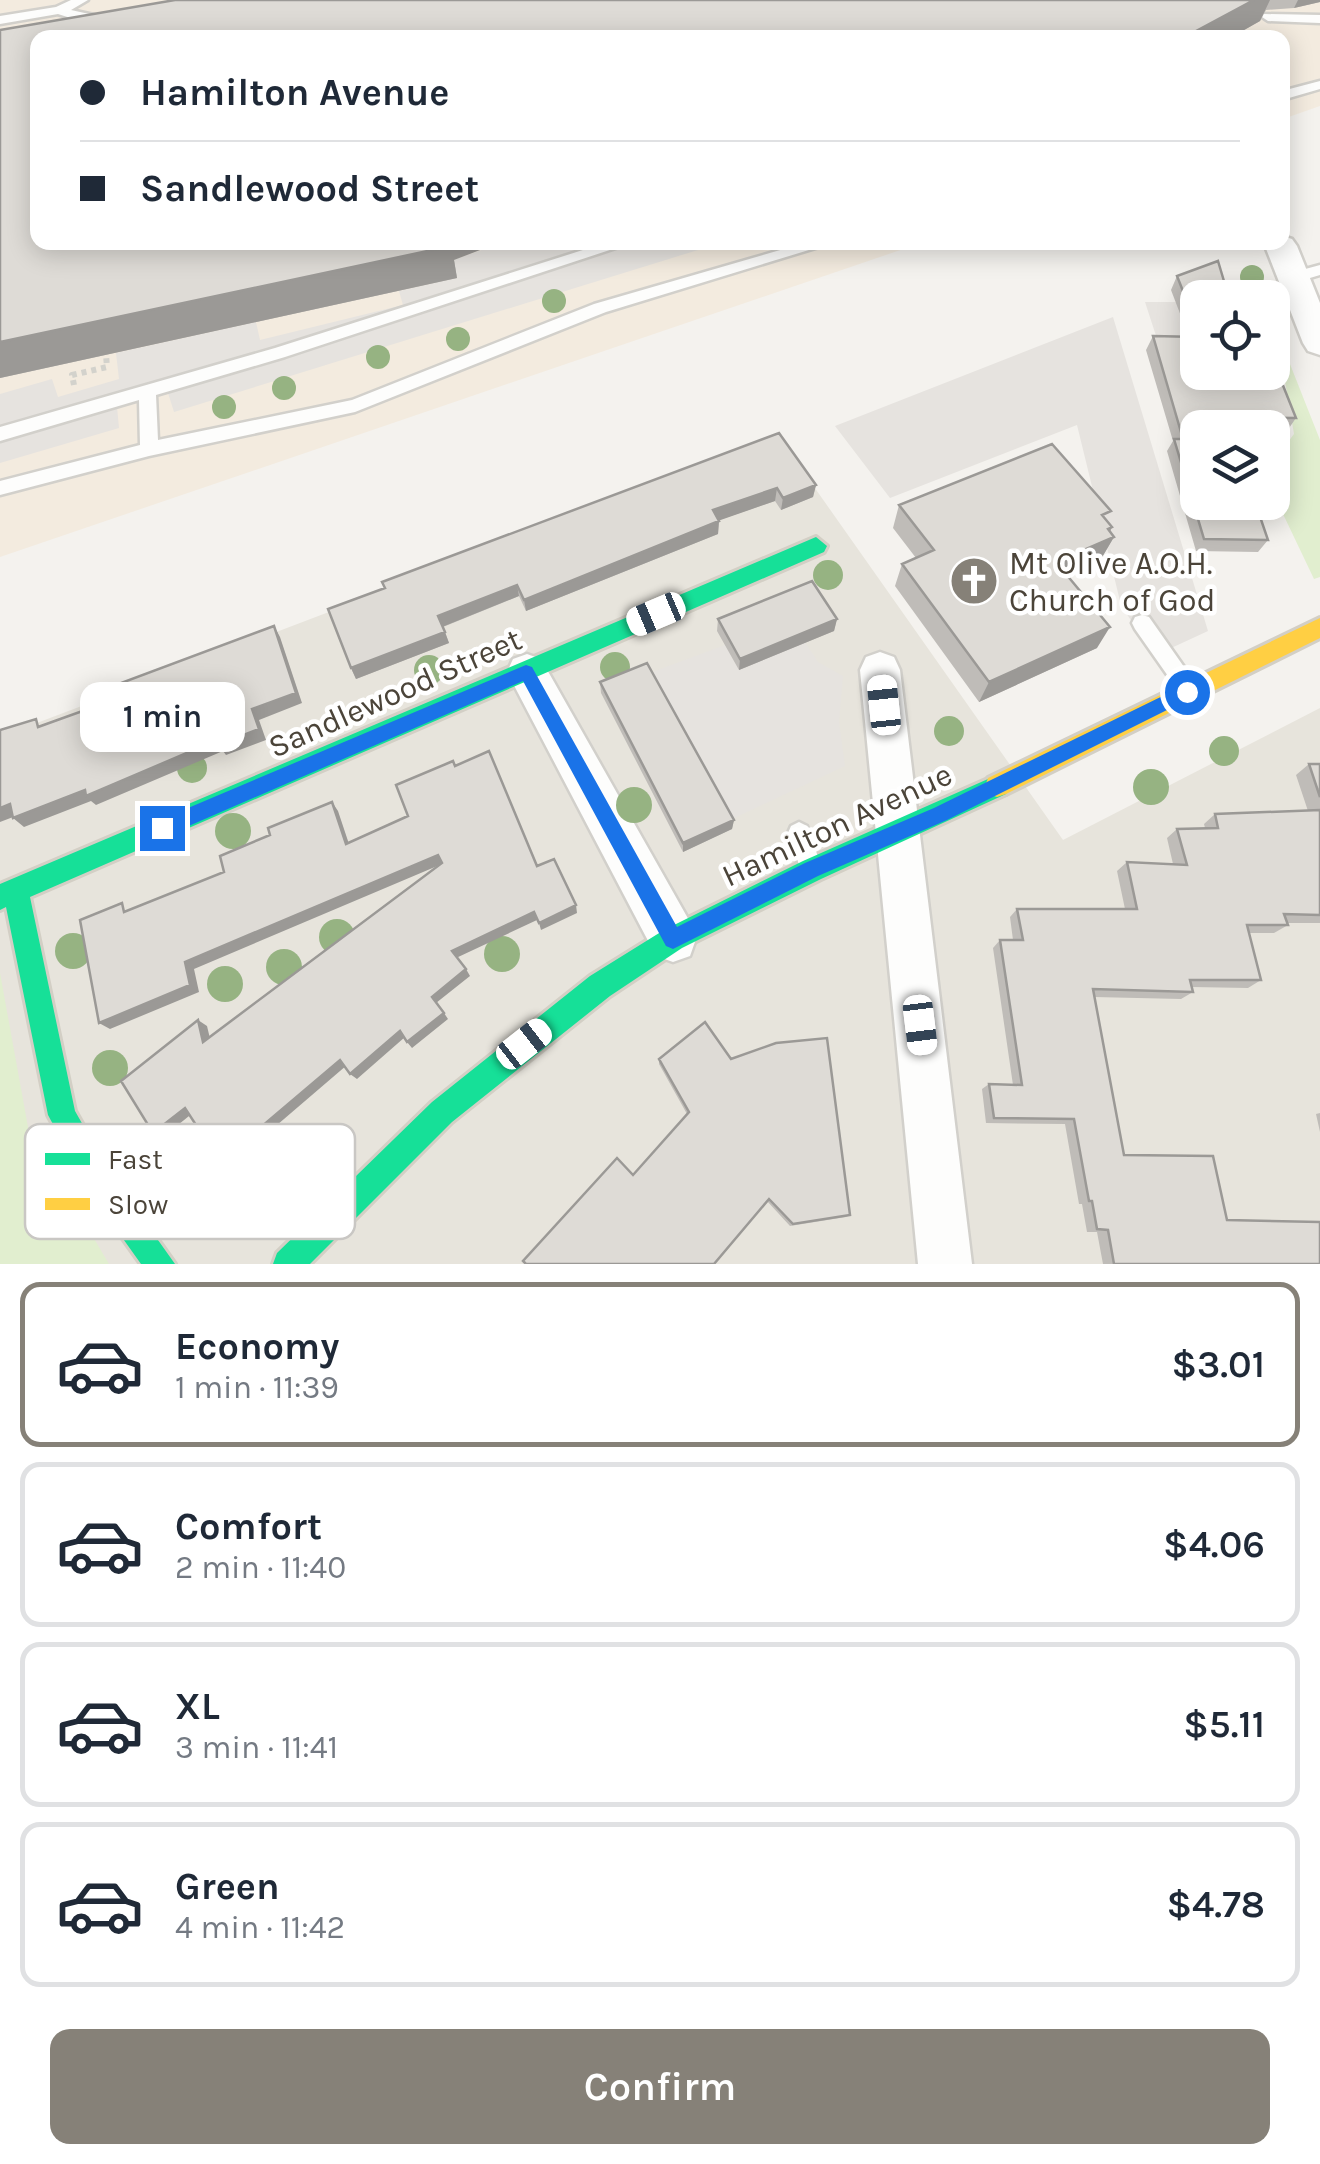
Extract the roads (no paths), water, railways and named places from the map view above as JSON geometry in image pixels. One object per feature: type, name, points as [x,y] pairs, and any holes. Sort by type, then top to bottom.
[{"type":"street","points":[[1285,250],[1306,274],[1320,343]]},
{"type":"street","name":"Sandlewood Street","points":[[8,894],[816,546]]},
{"type":"street","name":"Hamilton Avenue","points":[[355,1195],[442,1112],[600,986],[673,939],[812,870],[898,834],[1320,627]]},
{"type":"street","points":[[880,670],[945,1264]]},
{"type":"street","points":[[526,672],[673,939]]},
{"type":"street","points":[[8,894],[49,1066],[67,1124]]},
{"type":"street","points":[[142,1239],[160,1264]]},
{"type":"street","name":"Hamilton Avenue","points":[[288,1264],[312,1239]]},
{"type":"lane","points":[[0,20],[82,0]]},
{"type":"lane","points":[[63,5],[92,21],[129,14]]},
{"type":"lane","points":[[1268,17],[1320,18]]},
{"type":"lane","points":[[1290,93],[1320,84]]},
{"type":"lane","points":[[0,434],[601,250]]},
{"type":"lane","points":[[0,488],[150,449],[355,406],[600,308],[800,250]]},
{"type":"lane","points":[[147,391],[150,449]]},
{"type":"lane","points":[[1142,622],[1190,690]]},
{"type":"lane","points":[[799,833],[812,870]]},
{"type":"place","name":"Mt Olive A.O.H. Church of God","points":[[974,581]]}]
